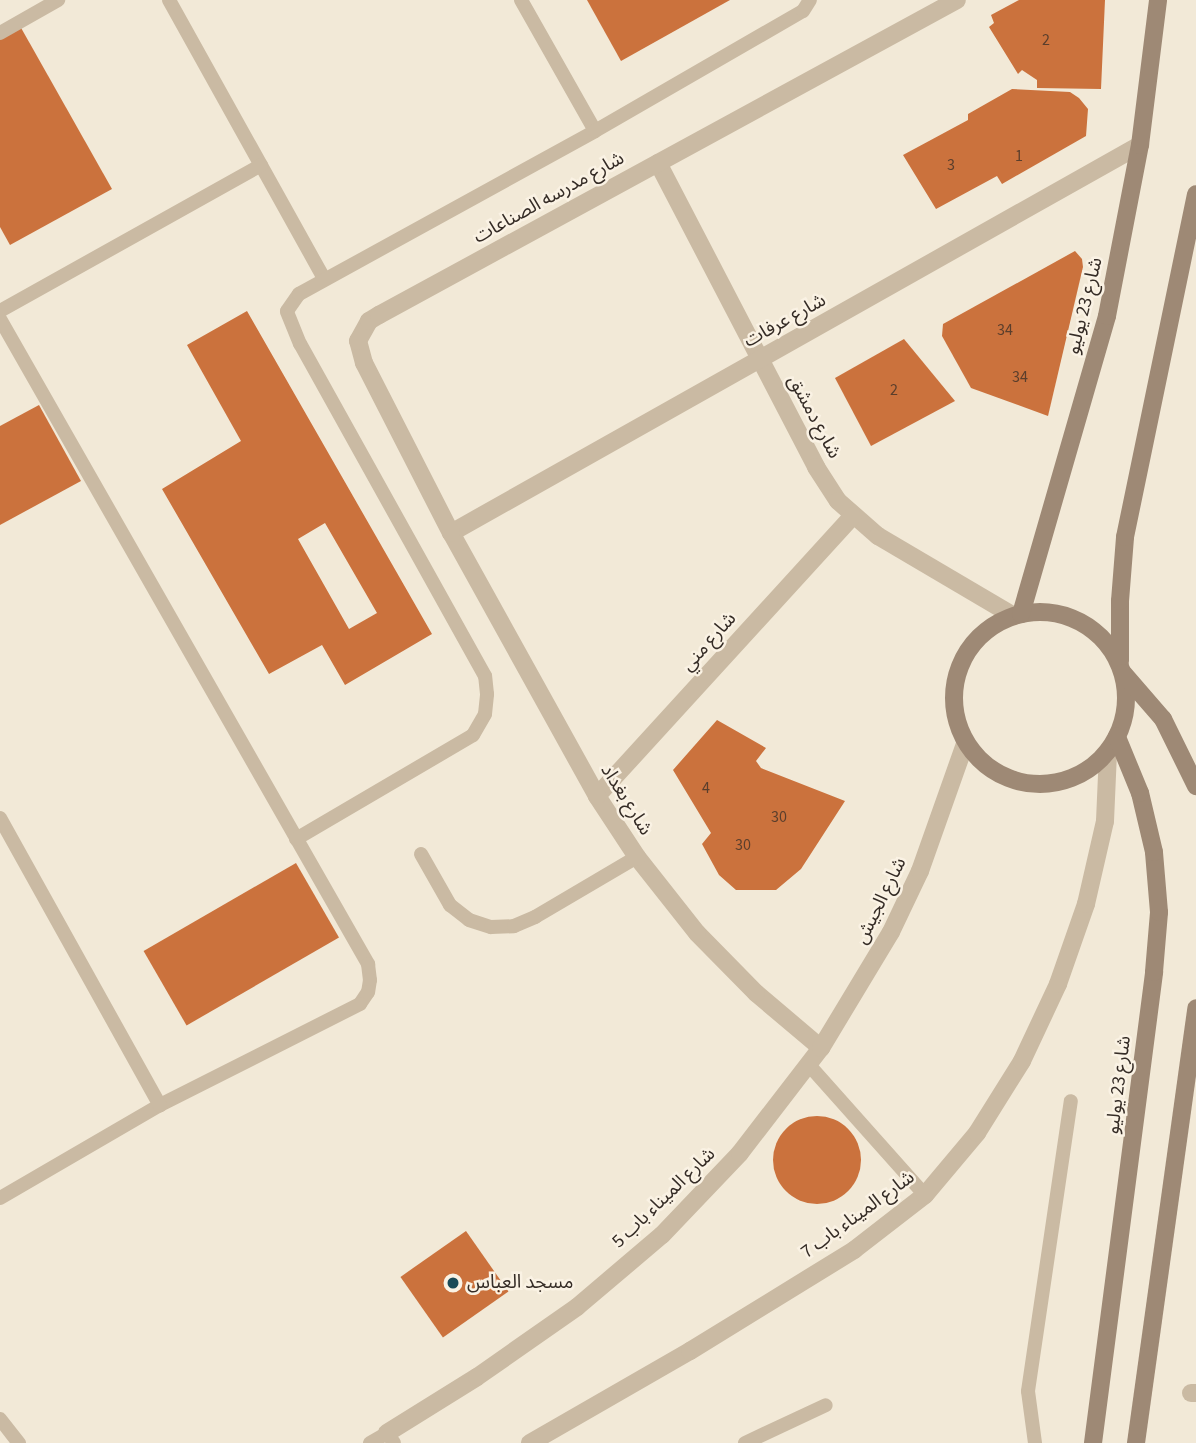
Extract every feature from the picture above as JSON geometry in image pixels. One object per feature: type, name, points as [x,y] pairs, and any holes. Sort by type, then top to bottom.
[{"type":"main road","name":"شارع 23 يوليو","points":[[1018,615],[1107,316],[1140,145],[1158,0]]},
{"type":"main road","points":[[1196,194],[1125,537],[1120,601],[1121,668],[1127,693],[1125,716],[1112,744],[1076,776],[1036,784],[1016,780],[997,772],[965,744],[954,702],[956,679],[964,658],[985,632],[1018,615],[1061,614],[1080,621],[1097,633],[1121,668],[1163,719],[1193,774],[1196,786]]},
{"type":"main road","name":"شارع 23 يوليو","points":[[1093,1443],[1154,972],[1159,912],[1154,852],[1140,793],[1112,744]]},
{"type":"main road","points":[[1136,1443],[1196,1008]]},
{"type":"street","name":"شارع مدرسه الصناعات","points":[[451,533],[359,352],[362,330],[369,321],[657,163],[926,7],[957,0]]},
{"type":"street","name":"شارع عرفات","points":[[451,533],[1140,145]]},
{"type":"street","name":"شارع دمشق","points":[[657,163],[826,484],[853,516],[878,536],[1018,615]]},
{"type":"street","name":"شارع مني","points":[[597,796],[853,516]]},
{"type":"street","name":"شارع بغداد","points":[[451,533],[597,796],[637,858],[705,941],[756,993],[821,1048]]},
{"type":"street","name":"شارع الجيش","points":[[808,1065],[891,932],[920,871],[965,744]]},
{"type":"street","name":"شارع الميناء باب 7","points":[[530,1443],[690,1351],[854,1250],[925,1195],[977,1133],[1027,1050],[1058,984],[1086,904],[1105,821],[1112,744]]},
{"type":"street","name":"شارع الميناء باب 5","points":[[391,1438],[577,1307],[662,1236],[740,1153],[808,1065]]},
{"type":"lane","points":[[0,33],[58,0]]},
{"type":"lane","points":[[169,0],[324,279]]},
{"type":"lane","points":[[521,0],[594,131]]},
{"type":"lane","points":[[296,839],[473,735],[485,714],[487,694],[485,676],[292,326],[287,311],[299,294],[324,279],[594,131],[803,10],[810,0]]},
{"type":"lane","points":[[0,311],[261,165]]},
{"type":"lane","points":[[0,320],[368,964],[368,992],[360,1004],[160,1105],[0,1198]]},
{"type":"lane","points":[[0,818],[160,1105]]},
{"type":"lane","points":[[421,853],[450,905],[469,920],[491,927],[514,926],[536,917],[637,858]]},
{"type":"lane","points":[[808,1065],[925,1195]]},
{"type":"lane","points":[[1035,1443],[1028,1391],[1070,1101]]},
{"type":"lane","points":[[745,1443],[826,1405]]},
{"type":"lane","points":[[0,1419],[19,1443]]},
{"type":"lane","points":[[370,1443],[391,1438]]},
{"type":"building","points":[[587,0],[730,0],[621,61]]},
{"type":"building","points":[[1019,0],[1105,0],[1101,89],[1037,88],[1037,80],[1022,70],[1018,74],[989,27],[994,23],[991,15]]},
{"type":"building","points":[[20,26],[112,189],[10,245],[0,227],[0,37]]},
{"type":"building","points":[[1012,89],[1070,92],[1088,109],[1086,136],[1002,184],[997,176],[936,209],[903,155],[968,120],[968,114]]},
{"type":"building","points":[[1075,251],[1082,259],[1083,267],[1048,416],[971,388],[942,336],[943,324]]},
{"type":"building","points":[[247,311],[432,634],[345,685],[322,645],[269,674],[162,489],[241,441],[187,345]],"holes":[[[325,523],[377,613],[349,629],[298,539]]]},
{"type":"building","points":[[904,339],[955,401],[871,446],[835,378]]},
{"type":"building","points":[[39,405],[81,481],[0,525],[0,426]]},
{"type":"building","points":[[717,720],[766,748],[756,761],[761,768],[845,801],[801,869],[776,890],[736,890],[719,875],[702,844],[711,833],[673,770]]},
{"type":"building","points":[[296,863],[339,937],[187,1025],[144,951]]},
{"type":"building","points":[[817,1116],[842,1123],[854,1135],[861,1160],[854,1185],[842,1197],[817,1204],[792,1197],[780,1185],[773,1160],[780,1135],[792,1123]]},
{"type":"building","name":"مسجد العباس","points":[[466,1231],[508,1292],[443,1338],[400,1277]]},
{"type":"place","name":"مسجد العباس","points":[[453,1283]]}]
